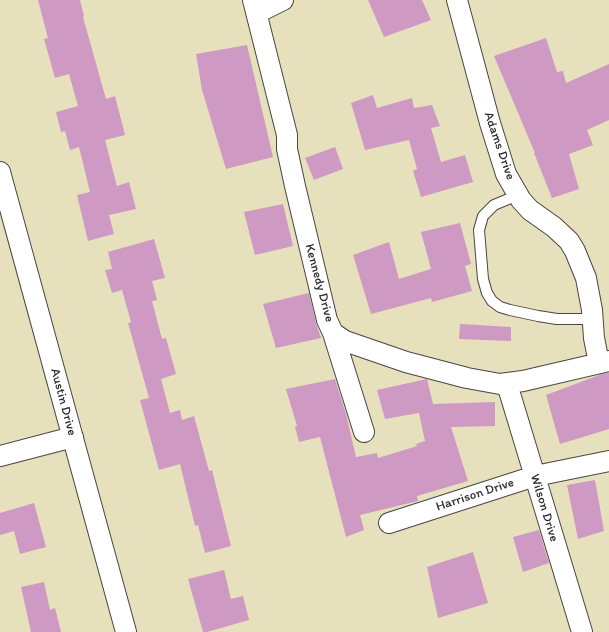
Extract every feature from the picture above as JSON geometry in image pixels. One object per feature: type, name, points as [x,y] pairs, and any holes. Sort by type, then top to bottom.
[{"type":"street","points":[[255,7],[283,0]]},
{"type":"street","name":"Adams Drive","points":[[457,0],[490,123],[506,174],[521,200],[530,210],[554,227],[569,241],[575,251],[586,278],[593,319],[594,338],[604,362]]},
{"type":"street","name":"Kennedy Drive","points":[[255,7],[287,135],[287,150],[327,320],[333,333],[345,341],[406,362],[467,378],[500,384],[523,381],[604,362]]},
{"type":"street","name":"Austin Drive","points":[[0,172],[126,632]]},
{"type":"street","points":[[333,333],[364,432]]},
{"type":"street","name":"Wilson Drive","points":[[507,384],[582,632]]},
{"type":"street","points":[[0,456],[72,437]]},
{"type":"street","name":"Harrison Drive","points":[[389,523],[535,476],[609,461]]},
{"type":"lane","points":[[518,195],[494,205],[483,216],[479,230],[484,279],[487,293],[492,301],[500,307],[510,310],[557,319],[593,319]]},
{"type":"building","points":[[38,0],[80,0],[83,17],[106,99],[115,96],[125,135],[105,140],[117,186],[129,182],[136,209],[109,215],[114,234],[88,241],[77,195],[90,192],[79,147],[70,150],[65,131],[61,132],[56,112],[78,106],[69,74],[55,78],[44,39],[48,38]]},
{"type":"building","points":[[368,0],[422,0],[431,20],[384,37]]},
{"type":"building","points":[[546,38],[557,72],[563,71],[566,83],[609,64],[609,120],[587,130],[593,145],[569,154],[579,189],[552,198],[535,153],[494,56]]},
{"type":"building","points":[[247,45],[273,157],[226,169],[202,90],[196,54]]},
{"type":"building","points":[[373,95],[377,108],[412,98],[414,108],[432,105],[440,126],[431,128],[441,162],[465,155],[473,182],[421,197],[413,171],[417,169],[409,140],[365,150],[351,103]]},
{"type":"building","points":[[335,147],[343,169],[314,180],[305,158]]},
{"type":"building","points":[[283,204],[293,246],[255,255],[244,212]]},
{"type":"building","points":[[460,223],[471,264],[465,266],[472,291],[432,302],[431,298],[371,314],[353,255],[389,242],[399,279],[431,269],[421,232]]},
{"type":"building","points":[[154,239],[165,278],[152,281],[157,300],[152,301],[162,339],[166,338],[176,374],[161,379],[170,413],[180,410],[182,420],[194,416],[209,471],[212,470],[231,546],[205,553],[198,525],[195,526],[180,464],[159,470],[140,400],[149,398],[128,323],[131,322],[122,290],[112,293],[105,270],[112,269],[108,252]]},
{"type":"building","points":[[309,293],[321,338],[276,348],[263,304]]},
{"type":"building","points":[[460,324],[511,327],[511,341],[459,339]]},
{"type":"building","points":[[609,373],[609,429],[560,444],[546,395],[602,374]]},
{"type":"building","points":[[335,379],[346,414],[356,457],[377,453],[378,458],[417,446],[416,444],[425,441],[419,413],[385,419],[377,390],[427,379],[433,404],[495,402],[495,426],[451,427],[468,481],[417,496],[418,501],[360,515],[364,530],[346,537],[320,437],[299,442],[295,427],[297,426],[286,389]]},
{"type":"building","points":[[595,480],[604,531],[578,539],[567,485]]},
{"type":"building","points":[[34,503],[46,547],[20,554],[14,531],[0,535],[0,513]]},
{"type":"building","points":[[539,530],[549,563],[523,572],[513,537]]},
{"type":"building","points":[[473,552],[488,603],[438,618],[427,567]]},
{"type":"building","points":[[224,570],[231,599],[243,596],[249,620],[203,632],[188,579]]},
{"type":"building","points":[[44,582],[50,610],[55,608],[61,632],[31,632],[21,587]]}]
